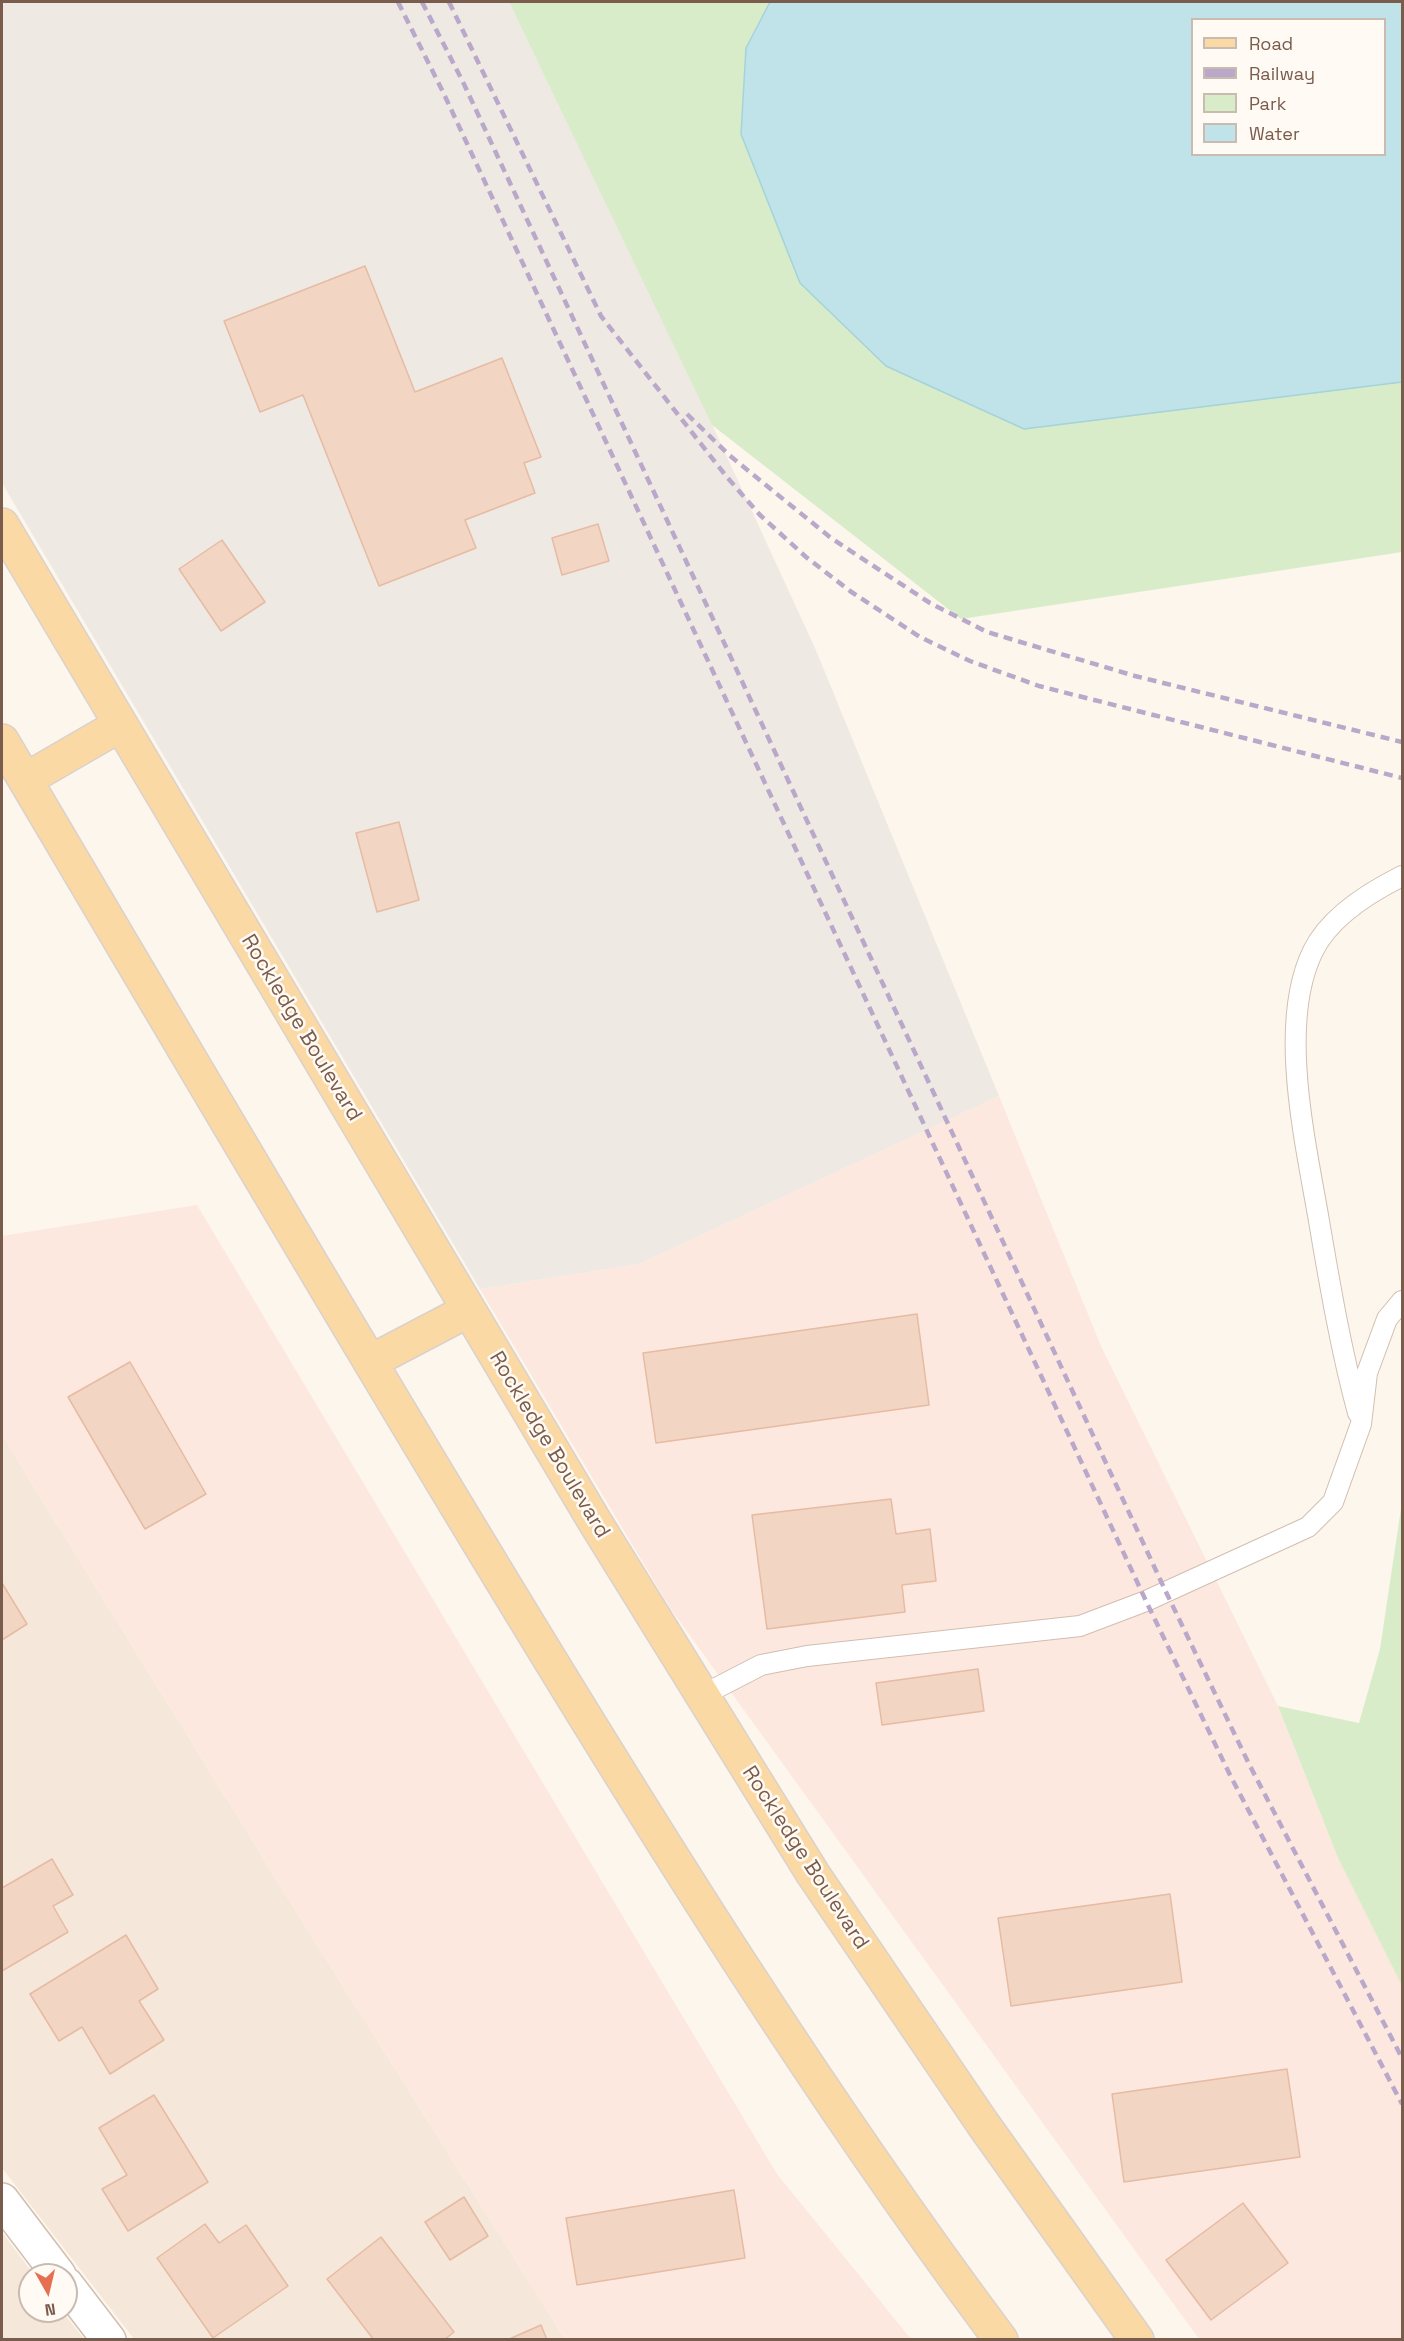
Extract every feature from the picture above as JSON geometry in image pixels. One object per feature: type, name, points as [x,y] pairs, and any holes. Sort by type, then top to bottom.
[{"type":"main road","name":"Rockledge Boulevard","points":[[2,525],[468,1310],[701,1695],[813,1874],[983,2124],[1137,2340]]},
{"type":"main road","points":[[25,780],[120,725]]},
{"type":"main road","points":[[2,741],[370,1362],[714,1924],[831,2103],[1001,2340]]},
{"type":"main road","points":[[370,1362],[468,1310]]},
{"type":"street","points":[[2,2200],[50,2263]]},
{"type":"street","points":[[78,2300],[109,2340]]},
{"type":"lane","points":[[1361,1425],[1342,1351],[1303,1130],[1296,1023],[1313,951],[1340,917],[1376,889],[1402,876]]},
{"type":"lane","points":[[701,1695],[761,1665],[807,1656],[1080,1626],[1123,1610],[1308,1527],[1333,1502],[1361,1425],[1367,1373],[1387,1319],[1402,1301]]},
{"type":"shaded area","points":[[2,2],[509,2],[686,368],[815,648],[999,1096],[639,1264],[480,1289],[2,483]]},
{"type":"shaded area","points":[[999,1096],[1101,1346],[1278,1706],[1338,1858],[1402,1986],[1402,2339],[1199,2339],[670,1608],[480,1289],[639,1264]]},
{"type":"shaded area","points":[[197,1205],[777,2174],[911,2339],[565,2339],[302,1921],[2,1435],[2,1236]]},
{"type":"shaded area","points":[[2,1435],[302,1921],[565,2339],[134,2339],[78,2266],[78,2263],[75,2263],[2,2168]]},
{"type":"shaded area","points":[[2,2232],[25,2263],[18,2263],[18,2323],[71,2323],[84,2339],[2,2339]]},
{"type":"green space","points":[[509,2],[770,2],[746,48],[1024,429],[1402,382],[1402,552],[961,619],[712,425]]},
{"type":"green space","points":[[1402,1502],[1402,1986],[1338,1858],[1278,1706],[1359,1723],[1380,1649]]},
{"type":"water","points":[[770,2],[1402,2],[1402,382],[1024,429],[886,366],[800,283],[741,134],[746,48]]},
{"type":"building","points":[[365,266],[415,392],[502,358],[541,457],[524,463],[535,493],[465,520],[476,548],[379,586],[303,395],[260,412],[224,321]]},
{"type":"building","points":[[598,524],[609,561],[562,575],[552,538]]},
{"type":"building","points":[[222,540],[265,602],[221,631],[179,569]]},
{"type":"building","points":[[399,822],[419,900],[377,912],[356,833]]},
{"type":"building","points":[[917,1314],[929,1405],[656,1443],[643,1353]]},
{"type":"building","points":[[130,1362],[206,1494],[145,1529],[68,1397]]},
{"type":"building","points":[[891,1499],[896,1534],[930,1529],[936,1581],[902,1585],[905,1612],[767,1629],[752,1515]]},
{"type":"building","points":[[2,1583],[27,1624],[2,1640]]},
{"type":"building","points":[[978,1669],[984,1711],[882,1725],[876,1683]]},
{"type":"building","points":[[52,1859],[73,1895],[53,1906],[68,1932],[2,1971],[2,1888]]},
{"type":"building","points":[[1170,1894],[1182,1982],[1011,2006],[998,1918]]},
{"type":"building","points":[[126,1935],[158,1989],[139,2001],[164,2040],[110,2074],[82,2027],[59,2041],[30,1994]]},
{"type":"building","points":[[1287,2069],[1300,2157],[1124,2182],[1112,2094]]},
{"type":"building","points":[[154,2095],[208,2182],[128,2231],[102,2189],[127,2175],[99,2128]]},
{"type":"building","points":[[734,2190],[745,2258],[577,2285],[566,2218]]},
{"type":"building","points":[[464,2197],[488,2236],[450,2260],[425,2222]]},
{"type":"building","points":[[1243,2203],[1288,2263],[1211,2320],[1166,2260]]},
{"type":"building","points":[[205,2224],[219,2243],[246,2225],[288,2286],[213,2338],[157,2258]]},
{"type":"building","points":[[381,2237],[454,2332],[444,2340],[374,2340],[327,2279]]},
{"type":"building","points":[[541,2325],[547,2340],[507,2340]]},
{"type":"railway","points":[[398,2],[443,92],[1146,1601],[1230,1775],[1402,2104]]},
{"type":"railway","points":[[422,2],[463,82],[1166,1592],[1249,1764],[1402,2058]]},
{"type":"railway","points":[[449,2],[601,316],[726,476],[760,515],[806,557],[850,591],[920,637],[970,661],[1039,686],[1402,778]]},
{"type":"railway","points":[[687,414],[729,455],[831,538],[930,603],[987,632],[1135,676],[1402,742]]}]
